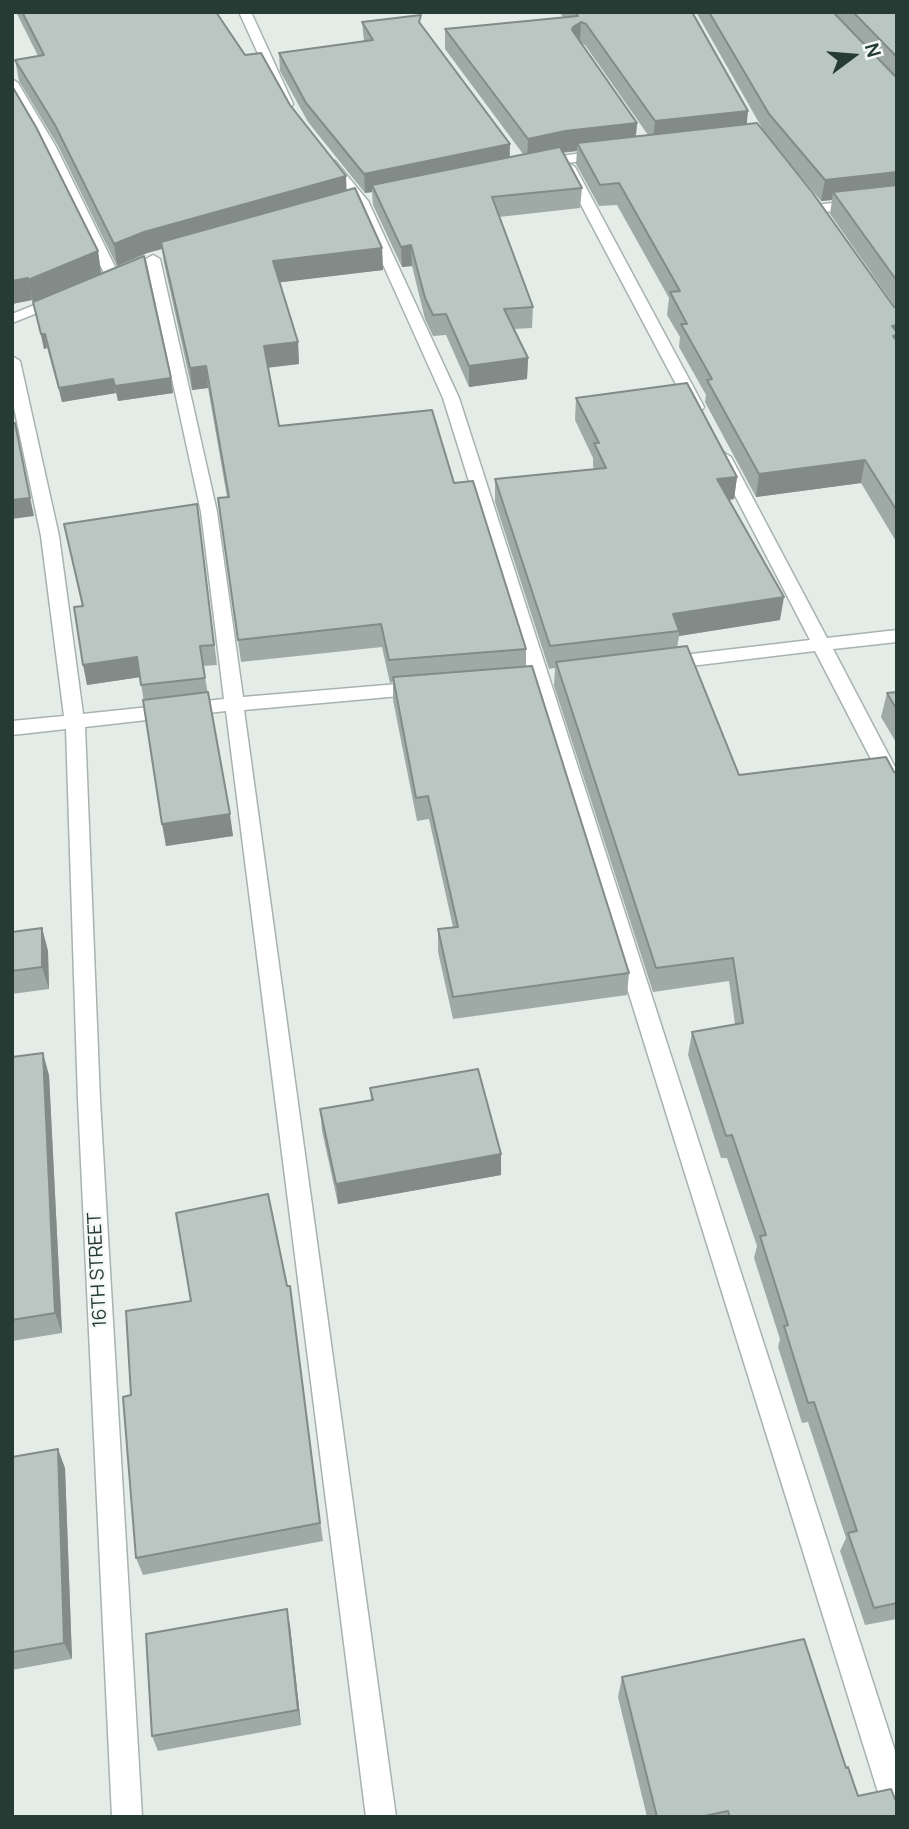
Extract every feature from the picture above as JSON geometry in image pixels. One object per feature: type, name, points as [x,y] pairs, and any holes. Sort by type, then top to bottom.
[{"type":"street","points":[[245,12],[293,114]]},
{"type":"street","points":[[12,83],[49,147],[112,277]]},
{"type":"street","points":[[521,166],[624,152]]},
{"type":"street","points":[[321,153],[361,201],[451,398],[531,679],[897,1805]]},
{"type":"street","points":[[564,159],[822,643],[897,790]]},
{"type":"street","points":[[838,241],[812,204],[897,199]]},
{"type":"street","points":[[154,260],[209,512],[382,1817]]},
{"type":"street","points":[[12,319],[76,293]]},
{"type":"street","name":"16TH STREET","points":[[12,361],[50,536],[75,724],[89,1100],[127,1817]]},
{"type":"street","points":[[646,665],[897,636]]},
{"type":"street","points":[[531,679],[565,675]]},
{"type":"street","points":[[12,729],[236,704],[442,687]]},
{"type":"building","points":[[22,12],[216,12],[245,55],[261,53],[290,105],[346,176],[144,232],[114,244],[55,125],[15,60],[44,55]]},
{"type":"building","points":[[575,12],[692,12],[748,111],[655,121],[586,24],[581,22],[572,30],[637,123],[565,131],[528,139],[445,29],[578,16]]},
{"type":"building","points":[[709,12],[833,12],[897,76],[897,172],[825,180],[769,114]]},
{"type":"building","points":[[853,12],[897,12],[897,57]]},
{"type":"building","points":[[421,15],[419,22],[510,144],[364,174],[306,103],[279,53],[373,40],[362,22]]},
{"type":"building","points":[[12,86],[36,127],[98,251],[28,280],[12,281]]},
{"type":"building","points":[[757,123],[812,192],[897,308],[897,325],[892,326],[897,332],[897,335],[893,336],[897,341],[897,511],[865,460],[759,474],[707,380],[712,379],[681,324],[687,324],[670,292],[680,291],[619,183],[600,185],[577,143]]},
{"type":"building","points":[[560,147],[582,188],[492,197],[533,307],[504,309],[528,358],[469,366],[446,314],[433,315],[425,298],[411,245],[401,247],[372,185]]},
{"type":"building","points":[[897,185],[897,281],[833,192]]},
{"type":"building","points":[[355,188],[382,248],[273,261],[298,342],[264,346],[279,426],[432,410],[454,483],[473,481],[526,649],[389,660],[381,624],[238,640],[218,498],[229,497],[206,366],[190,368],[161,242]]},
{"type":"building","points":[[144,256],[171,378],[115,386],[113,379],[59,388],[45,334],[41,334],[33,302]]},
{"type":"building","points":[[687,383],[737,477],[717,479],[784,597],[673,614],[679,631],[550,646],[495,479],[606,468],[594,443],[599,443],[576,398]]},
{"type":"building","points":[[15,423],[30,498],[12,500],[12,424]]},
{"type":"building","points":[[197,504],[214,645],[200,646],[205,678],[141,685],[137,657],[83,665],[74,607],[83,606],[64,524]]},
{"type":"building","points":[[687,646],[739,775],[886,757],[897,773],[897,1603],[874,1608],[848,1533],[857,1531],[814,1402],[808,1403],[784,1326],[788,1325],[760,1236],[766,1235],[732,1135],[726,1136],[692,1032],[743,1023],[733,958],[656,968],[556,662]]},
{"type":"building","points":[[532,666],[629,973],[453,997],[438,929],[458,927],[428,796],[416,798],[393,677]]},
{"type":"building","points":[[208,692],[230,814],[162,824],[143,700]]},
{"type":"building","points":[[897,692],[897,710],[887,693]]},
{"type":"building","points":[[42,928],[42,967],[12,971],[12,932]]},
{"type":"building","points":[[43,1053],[55,1313],[12,1320],[12,1057]]},
{"type":"building","points":[[478,1069],[501,1154],[336,1184],[320,1109],[373,1100],[370,1088]]},
{"type":"building","points":[[268,1194],[287,1286],[290,1286],[320,1523],[136,1558],[123,1397],[131,1395],[126,1311],[191,1301],[176,1213]]},
{"type":"building","points":[[58,1449],[64,1643],[12,1652],[12,1457]]},
{"type":"building","points":[[287,1609],[298,1710],[152,1736],[146,1634]]},
{"type":"building","points":[[804,1639],[846,1768],[848,1767],[858,1796],[891,1789],[897,1800],[897,1817],[730,1817],[728,1811],[700,1817],[657,1817],[622,1677]]}]
